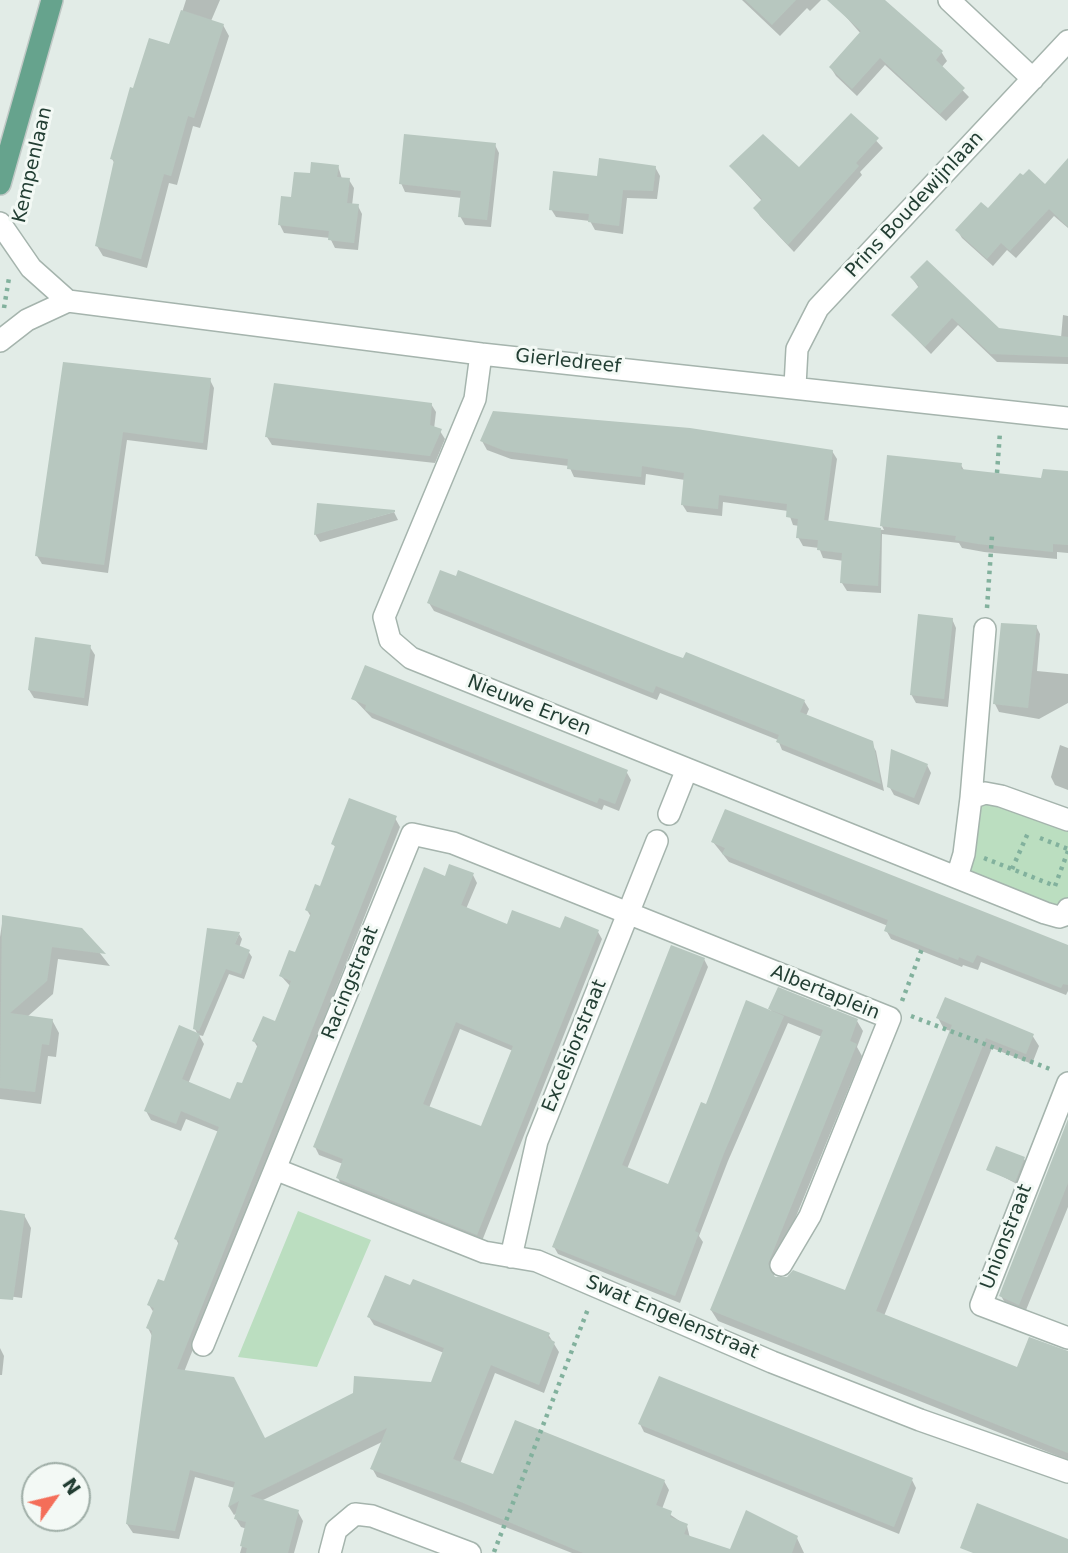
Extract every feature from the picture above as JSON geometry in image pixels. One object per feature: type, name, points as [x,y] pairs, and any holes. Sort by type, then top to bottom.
[{"type":"main road","name":"Kempenlaan","points":[[0,184],[52,0]]},
{"type":"street","points":[[949,0],[1032,79]]},
{"type":"street","name":"Prins Boudewijnlaan","points":[[795,386],[797,349],[818,308],[1068,41]]},
{"type":"street","points":[[0,223],[31,268],[68,301],[1,331]]},
{"type":"street","name":"Gierledreef","points":[[68,301],[481,354],[795,386],[1068,418]]},
{"type":"street","name":"Nieuwe Erven","points":[[481,354],[475,399],[384,617],[390,640],[411,658],[1045,913]]},
{"type":"street","points":[[957,877],[964,850],[971,799],[985,629]]},
{"type":"street","points":[[669,814],[687,769]]},
{"type":"street","points":[[971,799],[985,793],[1001,796],[1068,820]]},
{"type":"street","name":"Racingstraat","points":[[203,1345],[412,834],[453,843],[626,915]]},
{"type":"street","name":"Excelsiorstraat","points":[[511,1257],[537,1141],[657,841]]},
{"type":"street","points":[[1045,913],[1059,917],[1065,915],[1068,909]]},
{"type":"street","name":"Albertaplein","points":[[626,915],[890,1018],[810,1216],[781,1265]]},
{"type":"street","name":"Unionstraat","points":[[1068,1083],[981,1305],[1068,1338]]},
{"type":"street","name":"Swat Engelenstraat","points":[[275,1168],[484,1252],[537,1261],[920,1420],[1068,1472]]},
{"type":"street","points":[[330,1553],[336,1530],[355,1514],[372,1516],[470,1553]]},
{"type":"path","name":"Kempenlaan","points":[[1,331],[27,182]]},
{"type":"path","points":[[997,473],[1002,411]]},
{"type":"path","points":[[985,629],[992,536]]},
{"type":"path","points":[[1012,869],[1026,833],[1068,850],[1045,913]]},
{"type":"path","points":[[964,850],[1055,886]]},
{"type":"path","points":[[890,1018],[901,1002],[923,946]]},
{"type":"path","points":[[890,1018],[915,1016],[1058,1072],[1068,1083]]},
{"type":"path","points":[[494,1553],[597,1285]]},
{"type":"green space","points":[[971,798],[1068,820],[1068,909],[957,877]]},
{"type":"green space","points":[[298,1211],[371,1240],[317,1367],[238,1357]]},
{"type":"building","points":[[745,0],[796,0],[772,25]]},
{"type":"building","points":[[827,0],[885,0],[943,51],[936,60],[965,88],[940,114],[880,58],[852,89],[829,67],[861,31]]},
{"type":"building","points":[[181,10],[224,24],[194,118],[188,116],[171,176],[164,174],[141,259],[95,246],[114,160],[110,159],[130,87],[133,88],[149,38],[169,44]]},
{"type":"building","points":[[851,113],[879,138],[856,163],[859,166],[788,245],[753,208],[762,199],[729,166],[763,134],[799,167]]},
{"type":"building","points":[[404,134],[496,143],[487,220],[458,217],[461,191],[399,184]]},
{"type":"building","points":[[599,158],[656,166],[653,191],[623,190],[619,226],[588,222],[589,214],[549,210],[553,171],[597,176]]},
{"type":"building","points":[[1068,158],[1068,227],[1049,209],[1010,251],[1001,243],[987,259],[955,230],[981,202],[988,208],[1020,173],[1023,175],[1029,169],[1045,184]]},
{"type":"building","points":[[311,162],[339,165],[337,177],[350,178],[347,203],[359,204],[354,243],[328,240],[329,231],[278,225],[281,196],[291,197],[294,172],[310,173]]},
{"type":"building","points":[[927,260],[999,328],[1068,337],[1068,357],[991,354],[952,318],[925,347],[891,315],[919,286],[910,277]]},
{"type":"building","points":[[63,362],[211,378],[203,443],[123,432],[104,565],[35,556]]},
{"type":"building","points":[[274,383],[432,403],[430,425],[442,429],[430,456],[265,437]]},
{"type":"building","points":[[493,411],[690,428],[833,450],[824,520],[881,528],[878,586],[840,583],[842,553],[817,550],[818,540],[796,538],[798,519],[786,517],[787,504],[719,495],[718,509],[681,505],[684,473],[642,466],[641,477],[567,469],[568,459],[505,451],[480,441]]},
{"type":"building","points":[[887,455],[962,463],[961,469],[1041,478],[1043,469],[1068,471],[1068,545],[1053,544],[1053,552],[978,544],[955,540],[956,536],[880,526]]},
{"type":"building","points":[[317,503],[395,510],[395,512],[314,535]]},
{"type":"building","points":[[440,570],[456,576],[458,570],[669,653],[683,658],[686,652],[805,700],[800,712],[873,741],[881,784],[776,742],[779,735],[656,686],[653,693],[427,603]]},
{"type":"building","points":[[918,614],[953,618],[944,699],[910,695]]},
{"type":"building","points":[[1001,623],[1037,625],[1028,708],[993,704]]},
{"type":"building","points":[[35,637],[91,645],[84,698],[28,690]]},
{"type":"building","points":[[365,665],[628,770],[615,804],[599,798],[597,803],[365,710],[366,705],[351,699]]},
{"type":"building","points":[[891,749],[928,764],[914,798],[887,787]]},
{"type":"building","points":[[349,798],[397,816],[177,1369],[234,1377],[265,1438],[353,1393],[354,1376],[431,1382],[444,1348],[367,1317],[385,1275],[410,1285],[413,1279],[550,1333],[548,1338],[555,1342],[539,1385],[491,1365],[453,1459],[493,1474],[515,1420],[665,1480],[656,1505],[672,1511],[670,1517],[688,1524],[684,1534],[730,1549],[746,1510],[798,1536],[792,1553],[583,1553],[461,1502],[370,1469],[387,1428],[250,1496],[299,1510],[288,1553],[246,1553],[247,1548],[240,1546],[246,1522],[234,1519],[239,1501],[228,1507],[235,1482],[190,1470],[175,1531],[126,1524],[152,1331],[146,1328],[154,1308],[147,1305],[158,1279],[164,1281],[179,1241],[174,1239],[219,1127],[181,1111],[176,1124],[144,1111],[179,1025],[200,1034],[182,1079],[230,1099],[237,1082],[242,1083],[258,1044],[252,1041],[263,1016],[275,1021],[291,981],[279,976],[289,950],[295,952],[311,913],[305,910],[315,884],[320,886],[335,846],[331,844]]},
{"type":"building","points":[[725,809],[1068,945],[1068,985],[1063,984],[1061,988],[977,955],[973,963],[959,957],[958,960],[884,931],[888,920],[722,854],[725,848],[711,842]]},
{"type":"building","points":[[449,864],[474,873],[461,905],[507,924],[512,910],[560,928],[565,916],[599,930],[477,1235],[336,1178],[343,1159],[313,1147],[424,867],[445,876]],"holes":[[[456,1022],[513,1046],[481,1126],[423,1104]]]},
{"type":"building","points":[[2,915],[82,928],[106,954],[52,947],[47,981],[10,1013],[53,1019],[49,1045],[42,1044],[35,1092],[0,1088]]},
{"type":"building","points":[[207,928],[240,932],[235,944],[250,950],[241,974],[226,969],[199,1031],[193,1029]]},
{"type":"building","points":[[671,945],[705,958],[622,1165],[668,1184],[701,1102],[706,1104],[746,1000],[784,1016],[724,1153],[695,1231],[699,1233],[675,1296],[552,1247]]},
{"type":"building","points":[[778,987],[858,1019],[850,1041],[857,1044],[768,1264],[775,1277],[787,1277],[793,1270],[845,1290],[952,1025],[936,1018],[945,997],[1034,1034],[1026,1054],[986,1038],[876,1311],[1017,1367],[1029,1337],[1068,1351],[1068,1453],[710,1310],[823,1030],[768,1009]]},
{"type":"building","points":[[1068,1119],[1068,1183],[1019,1305],[999,1296]]},
{"type":"building","points":[[996,1146],[1025,1157],[1015,1182],[986,1170]]},
{"type":"building","points":[[0,1210],[25,1214],[13,1300],[0,1299]]},
{"type":"building","points":[[659,1376],[913,1478],[894,1527],[638,1424]]},
{"type":"building","points":[[977,1503],[1068,1539],[1068,1553],[973,1553],[960,1548]]}]
